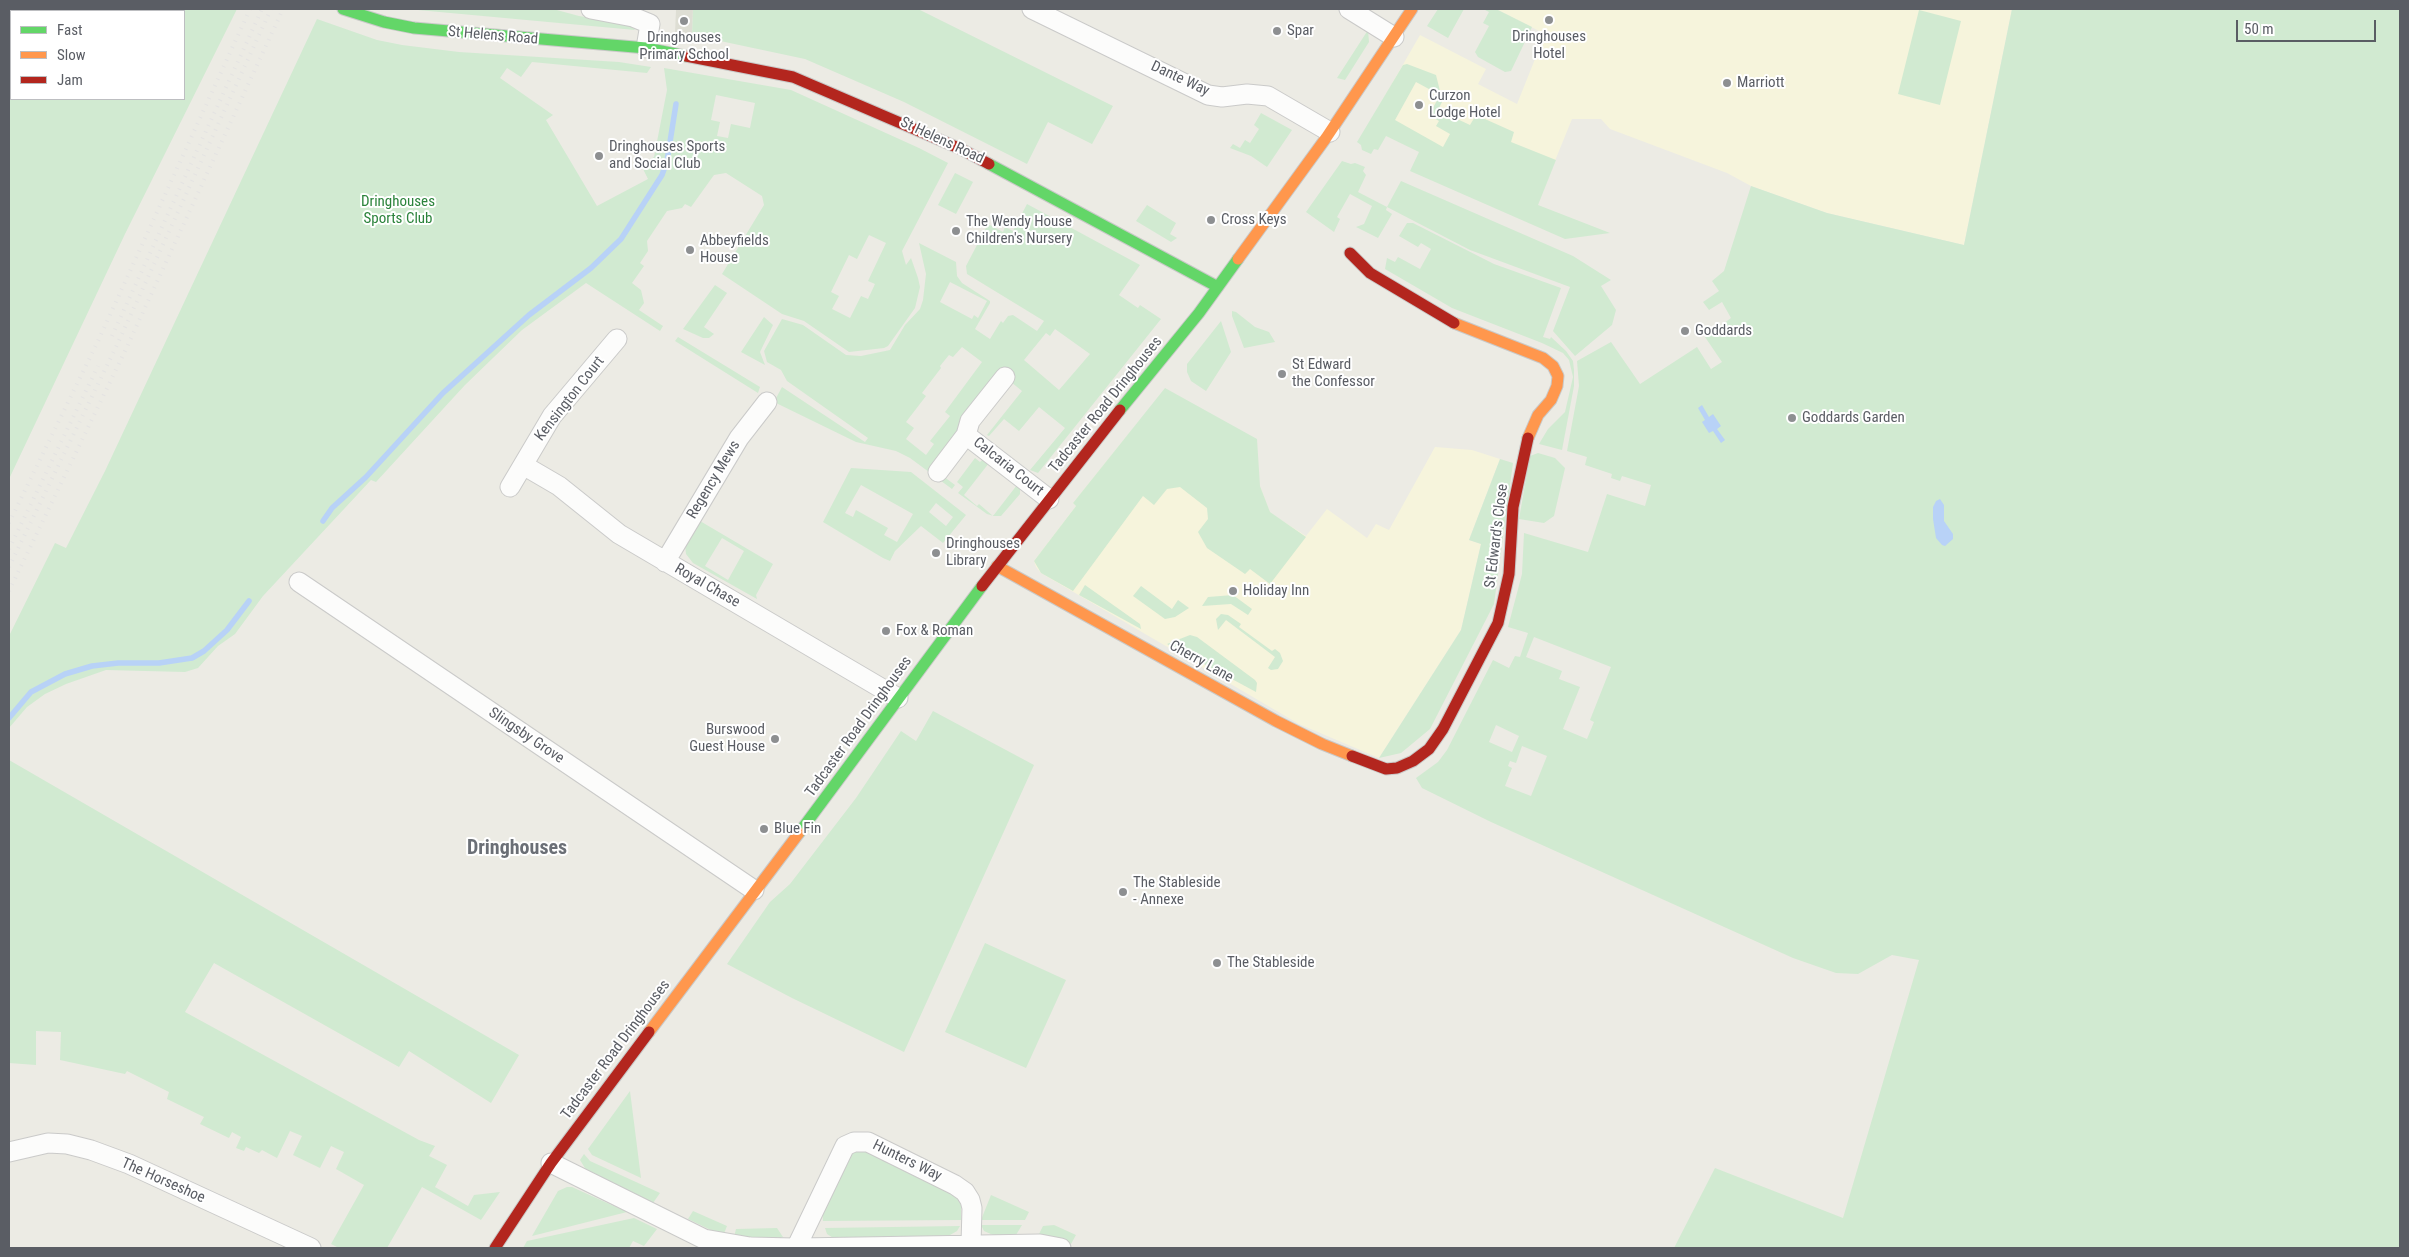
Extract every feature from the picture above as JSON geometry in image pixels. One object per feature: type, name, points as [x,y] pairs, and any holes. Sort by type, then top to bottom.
[{"type":"street","name":"St Helens Road","points":[[343,9],[384,22],[414,28],[460,34],[646,48],[786,75],[863,106],[1007,173],[1218,287]]},
{"type":"street","points":[[591,9],[633,17],[650,24],[646,48]]},
{"type":"street","name":"Dante Way","points":[[1032,9],[1208,95],[1222,97],[1247,94],[1268,96],[1330,132]]},
{"type":"street","points":[[1348,9],[1394,37]]},
{"type":"street","name":"Tadcaster Road Dringhouses","points":[[495,1248],[551,1163],[754,890],[824,801],[997,566],[1218,287],[1330,132],[1412,9]]},
{"type":"street","name":"St Edward's Close","points":[[1350,253],[1370,273],[1449,321],[1543,358],[1553,366],[1558,376],[1557,386],[1551,400],[1538,415],[1530,429],[1512,507],[1509,574],[1498,623],[1436,740],[1413,761],[1397,768]]},
{"type":"street","name":"Kensington Court","points":[[510,487],[552,416],[617,339]]},
{"type":"street","name":"Calcaria Court","points":[[938,472],[966,435],[970,422],[1005,377]]},
{"type":"street","name":"Regency Mews","points":[[665,562],[739,438],[767,402]]},
{"type":"street","name":"Calcaria Court","points":[[966,435],[1049,499]]},
{"type":"street","name":"Royal Chase","points":[[523,465],[559,486],[608,526],[665,562],[898,698]]},
{"type":"street","name":"Cherry Lane","points":[[997,566],[1284,725],[1322,744],[1373,765],[1397,768]]},
{"type":"street","name":"Slingsby Grove","points":[[299,582],[754,890]]},
{"type":"street","name":"Hunters Way","points":[[796,1248],[845,1146],[854,1142],[868,1142],[956,1184],[965,1192],[972,1208],[971,1244]]},
{"type":"street","name":"The Horseshoe","points":[[9,1152],[48,1143],[67,1144],[91,1150],[129,1164],[311,1248]]},
{"type":"street","points":[[551,1163],[725,1248]]},
{"type":"street","points":[[704,1239],[750,1247],[948,1247],[971,1244],[1040,1244],[1061,1248]]},
{"type":"shaded area","name":"Dringhouses Primary School","points":[[668,9],[693,9],[692,35],[675,33],[676,10]]},
{"type":"shaded area","points":[[1496,9],[2012,9],[1964,245],[1827,213],[1751,186],[1727,173],[1610,129],[1601,119],[1572,119],[1537,205],[1367,127],[1420,35],[1486,69],[1478,84],[1517,104],[1545,34]]},
{"type":"shaded area","points":[[1139,421],[1260,486],[1270,513],[1306,536],[1327,509],[1367,538],[1376,524],[1389,530],[1435,447],[1472,450],[1500,459],[1469,540],[1481,544],[1461,630],[1379,758],[1299,724],[1041,573],[1036,567],[1034,561],[1076,506],[1073,503]]},
{"type":"green space","points":[[9,9],[237,9],[125,234],[9,479],[9,69],[10,100],[185,100],[185,10],[10,10],[9,39]]},
{"type":"green space","points":[[407,9],[553,9],[579,16],[630,24],[635,30]]},
{"type":"green space","points":[[693,9],[918,9],[1113,106],[1092,144],[1048,122],[1027,164],[904,102],[805,59],[692,35]]},
{"type":"green space","points":[[1438,9],[1464,9],[1448,38],[1427,26]]},
{"type":"green space","points":[[1483,9],[1496,9],[1532,27],[1511,71],[1505,72],[1478,57],[1475,52],[1489,26],[1483,23],[1489,12]]},
{"type":"green space","points":[[2012,9],[2400,9],[2400,1248],[1674,1248],[1715,1168],[1843,1218],[1919,960],[1892,955],[1858,974],[1836,973],[1793,958],[1491,822],[1422,788],[1416,778],[1438,762],[1447,750],[1493,660],[1509,668],[1515,656],[1520,657],[1528,633],[1508,627],[1522,574],[1524,533],[1588,552],[1607,494],[1645,506],[1651,485],[1622,476],[1620,481],[1611,478],[1612,474],[1585,465],[1587,457],[1567,451],[1579,386],[1577,361],[1611,342],[1640,384],[1697,347],[1711,369],[1722,362],[1705,337],[1731,318],[1722,302],[1709,310],[1703,302],[1719,291],[1712,281],[1724,271],[1751,186],[1827,213],[1964,245]],"holes":[[[1534,637],[1611,667],[1590,720],[1594,722],[1587,739],[1563,729],[1580,687],[1559,679],[1562,671],[1526,657]],[[1496,725],[1519,736],[1512,752],[1489,742]],[[1522,746],[1547,756],[1531,796],[1505,786],[1512,768],[1508,766],[1510,761],[1516,763]]]},
{"type":"green space","points":[[1919,10],[1961,21],[1940,105],[1898,94]]},
{"type":"green space","name":"Dringhouses Sports Club","points":[[317,19],[377,40],[402,45],[459,52],[619,62],[651,67],[647,73],[532,62],[521,77],[507,68],[500,78],[553,115],[546,120],[597,206],[648,179],[641,165],[654,157],[667,90],[664,68],[791,90],[948,163],[902,251],[906,265],[911,258],[920,287],[915,308],[888,346],[849,352],[804,321],[782,314],[722,274],[764,205],[762,196],[726,173],[714,175],[691,207],[685,204],[682,208],[667,211],[647,241],[648,251],[640,263],[644,266],[632,283],[641,290],[644,303],[639,310],[663,326],[660,331],[586,283],[522,330],[465,385],[376,482],[371,480],[263,596],[235,634],[218,646],[198,668],[185,672],[106,670],[66,684],[45,694],[27,707],[9,728],[9,636],[55,543],[66,548],[105,471]],"holes":[[[716,95],[755,103],[750,128],[731,124],[728,138],[717,136],[720,122],[711,120]],[[869,235],[886,243],[868,281],[875,284],[868,299],[861,296],[850,318],[832,309],[839,296],[831,292],[849,255],[857,259]]]},
{"type":"green space","points":[[1368,30],[1369,42],[1345,80],[1337,78]]},
{"type":"green space","points":[[1407,64],[1436,75],[1440,91],[1446,94],[1438,110],[1470,125],[1476,115],[1514,132],[1511,142],[1556,160],[1538,205],[1610,233],[1565,239],[1410,171],[1419,152],[1386,136],[1378,150],[1374,149],[1371,154],[1362,150],[1361,145],[1357,142],[1403,65]],"holes":[[[1416,82],[1440,95],[1429,115],[1439,121],[1436,126],[1450,134],[1443,147],[1395,120]]]},
{"type":"green space","points":[[1261,113],[1292,130],[1267,167],[1251,156],[1230,148],[1233,144],[1240,148],[1245,140],[1250,143],[1259,129],[1254,125]]},
{"type":"green space","points":[[1342,161],[1365,167],[1363,171],[1366,175],[1358,192],[1387,207],[1386,210],[1392,214],[1378,238],[1356,227],[1364,224],[1372,206],[1350,194],[1337,217],[1340,219],[1334,232],[1306,212]]},
{"type":"green space","points":[[955,173],[973,182],[956,214],[938,205]]},
{"type":"green space","points":[[1401,181],[1573,256],[1611,280],[1601,286],[1616,310],[1612,325],[1575,356],[1553,331],[1570,287],[1470,250],[1387,207]]},
{"type":"green space","points":[[1027,204],[1140,265],[1119,295],[1138,308],[1140,305],[1161,319],[1038,473],[1030,470],[1065,428],[1039,407],[1019,431],[1004,419],[989,436],[987,435],[1022,391],[1005,377],[931,467],[955,485],[952,489],[910,458],[896,451],[856,442],[774,402],[782,387],[865,442],[868,438],[787,381],[781,370],[767,362],[764,351],[782,319],[803,325],[846,355],[861,356],[890,350],[905,325],[920,309],[923,300],[926,274],[919,243],[956,262],[957,276],[962,283],[990,301],[975,329],[990,339],[1001,321],[1003,323],[1008,316],[1013,315],[1037,331],[1044,321],[967,274],[966,266],[988,224],[1003,232],[1005,227],[1013,231]],"holes":[[[950,282],[987,301],[978,318],[974,315],[972,319],[940,302]],[[1055,329],[1090,354],[1059,390],[1024,360],[1046,333],[1050,336]],[[962,347],[982,362],[945,412],[950,416],[930,441],[934,444],[926,455],[906,439],[914,428],[906,422],[926,396],[922,393],[941,368],[940,366],[949,355],[953,357]]]},
{"type":"green space","points":[[1147,205],[1176,223],[1170,234],[1177,238],[1171,242],[1136,221]]},
{"type":"green space","points":[[1407,223],[1413,223],[1494,264],[1561,288],[1543,337],[1550,339],[1551,337],[1566,351],[1573,361],[1574,386],[1562,450],[1539,444],[1548,429],[1565,412],[1573,377],[1569,360],[1563,353],[1542,343],[1452,308],[1385,269],[1387,258],[1395,262],[1398,257],[1420,269],[1431,249],[1421,243],[1418,247],[1399,236]]},
{"type":"green space","points":[[715,285],[727,293],[704,327],[714,334],[709,338],[703,338],[683,329]]},
{"type":"green space","points":[[1232,311],[1255,327],[1269,332],[1275,342],[1244,348],[1232,316]]},
{"type":"green space","points":[[764,317],[773,325],[760,352],[765,365],[741,352]]},
{"type":"green space","points":[[1221,321],[1231,352],[1206,391],[1191,381],[1187,372],[1187,364]]},
{"type":"green space","points":[[678,337],[760,387],[758,393],[675,341]]},
{"type":"green space","points":[[1165,388],[1257,439],[1260,486],[1270,512],[1306,537],[1270,584],[1250,569],[1245,574],[1207,548],[1198,532],[1208,519],[1207,508],[1180,487],[1167,489],[1154,505],[1143,496],[1073,591],[1041,573],[1034,561],[1076,506],[1073,503]]},
{"type":"green space","points":[[1538,453],[1555,458],[1565,468],[1554,516],[1544,523],[1519,519],[1530,456]]},
{"type":"green space","points":[[975,458],[980,462],[983,459],[989,463],[964,495],[977,506],[979,504],[992,516],[987,514],[958,493],[963,487],[957,482]]},
{"type":"green space","points":[[1500,459],[1513,463],[1494,604],[1430,729],[1401,753],[1379,758],[1461,630],[1481,544],[1469,540]]},
{"type":"green space","points":[[851,468],[911,472],[966,515],[943,543],[921,526],[895,551],[890,561],[823,522]],"holes":[[[861,485],[913,514],[897,542],[884,535],[888,528],[856,510],[853,517],[845,513]],[[936,503],[953,517],[946,526],[929,512]]]},
{"type":"green space","points":[[1017,485],[1020,489],[1020,494],[1001,516],[993,516]]},
{"type":"green space","points":[[700,521],[773,564],[756,595],[757,599],[693,563],[686,554],[685,545]],"holes":[[[722,538],[744,551],[728,580],[705,566]]]},
{"type":"green space","points":[[1085,585],[1140,624],[1141,629],[1079,595]]},
{"type":"green space","points":[[1141,586],[1172,609],[1178,600],[1189,608],[1175,617],[1165,619],[1133,596]]},
{"type":"green space","points":[[1233,595],[1252,609],[1248,615],[1231,604],[1202,606],[1208,597]]},
{"type":"green space","points":[[1221,614],[1228,615],[1241,624],[1239,627],[1272,651],[1275,649],[1280,653],[1283,661],[1278,669],[1271,670],[1268,668],[1275,657],[1226,620],[1218,630],[1216,619]]},
{"type":"green space","points":[[1190,635],[1197,637],[1255,680],[1257,683],[1256,692],[1167,644]]},
{"type":"green space","points":[[933,711],[1034,765],[904,1052],[792,998],[727,964],[770,902],[790,884],[856,798],[901,731],[916,741]]},
{"type":"green space","points":[[9,760],[519,1055],[491,1103],[409,1051],[399,1067],[214,963],[185,1012],[419,1140],[435,1146],[429,1156],[447,1165],[435,1187],[468,1206],[474,1195],[500,1192],[481,1220],[422,1187],[387,1248],[339,1248],[331,1244],[364,1185],[336,1169],[344,1152],[331,1146],[320,1168],[293,1155],[302,1136],[290,1131],[277,1158],[262,1150],[259,1153],[246,1147],[244,1151],[236,1148],[241,1137],[232,1132],[229,1138],[200,1124],[204,1117],[167,1099],[169,1092],[127,1071],[125,1074],[60,1060],[61,1032],[36,1031],[36,1065],[9,1063]]},
{"type":"green space","points":[[985,943],[1066,980],[1026,1068],[945,1032]]},
{"type":"green space","points":[[630,1091],[641,1178],[592,1155],[588,1149]]},
{"type":"green space","points":[[858,1147],[957,1196],[961,1205],[961,1220],[823,1221],[822,1211],[847,1154]]},
{"type":"green space","points":[[584,1154],[590,1161],[660,1193],[653,1203],[588,1173],[580,1160]]},
{"type":"green space","points":[[572,1187],[627,1212],[532,1236],[558,1191]]},
{"type":"green space","points":[[991,1195],[1029,1212],[1025,1220],[981,1220]]},
{"type":"green space","points":[[693,1211],[727,1226],[723,1236],[688,1219]]},
{"type":"green space","points":[[634,1218],[657,1229],[644,1246],[633,1241],[629,1248],[523,1248],[527,1241]]},
{"type":"green space","points":[[981,1225],[1022,1225],[1016,1235],[993,1235],[984,1231]]},
{"type":"green space","points":[[1054,1225],[1076,1235],[1071,1244],[1049,1236],[1038,1236],[1043,1226]]},
{"type":"green space","points":[[960,1226],[957,1231],[950,1235],[938,1238],[835,1239],[827,1234],[825,1228]]},
{"type":"green space","points":[[777,1228],[783,1237],[776,1239],[734,1237],[736,1229]]},
{"type":"water","points":[[1702,405],[1709,417],[1713,414],[1721,426],[1717,429],[1725,440],[1721,443],[1713,431],[1709,433],[1702,422],[1705,420],[1698,408]]},
{"type":"water","points":[[1940,499],[1944,505],[1944,521],[1953,534],[1953,539],[1945,546],[1936,538],[1933,519],[1933,507],[1936,501]]},
{"type":"waterway","points":[[323,521],[332,508],[366,477],[443,393],[529,315],[591,268],[621,239],[662,175],[667,161],[676,104]]},
{"type":"waterway","points":[[9,718],[31,692],[65,674],[92,666],[118,663],[159,663],[192,658],[204,651],[227,630],[249,601]]},
{"type":"railway","points":[[9,523],[98,341],[250,9]]},
{"type":"railway","points":[[112,336],[262,9]]},
{"type":"railway","points":[[9,567],[116,347],[271,9]]},
{"type":"railway","points":[[9,591],[125,351],[283,9]]},
{"type":"railway","points":[[9,549],[98,366]]},
{"type":"traffic: fast","points":[[343,9],[384,22],[414,28],[646,48],[686,56]]},
{"type":"traffic: fast","points":[[989,164],[1218,287]]},
{"type":"traffic: fast","points":[[1120,410],[1199,313],[1238,259]]},
{"type":"traffic: fast","points":[[799,833],[982,586]]},
{"type":"traffic: slow","points":[[1238,259],[1326,138],[1412,9]]},
{"type":"traffic: slow","points":[[1454,323],[1543,358],[1553,366],[1558,376],[1557,386],[1551,400],[1538,415],[1528,438]]},
{"type":"traffic: slow","points":[[997,566],[1276,721],[1322,744],[1352,756]]},
{"type":"traffic: slow","points":[[649,1032],[799,833]]},
{"type":"traffic: jam","points":[[686,56],[793,77],[961,149],[989,164]]},
{"type":"traffic: jam","points":[[1350,253],[1370,273],[1454,323]]},
{"type":"traffic: jam","points":[[982,586],[1120,410]]},
{"type":"traffic: jam","points":[[1352,756],[1386,769],[1397,768],[1413,761],[1429,749],[1443,729],[1498,623],[1509,574],[1513,507],[1528,438]]},
{"type":"traffic: jam","points":[[495,1248],[551,1163],[649,1032]]},
{"type":"place","name":"Dringhouses Hotel","points":[[1549,20]]},
{"type":"place","name":"Dringhouses Primary School","points":[[684,21]]},
{"type":"place","name":"Spar","points":[[1277,31]]},
{"type":"place","name":"Marriott","points":[[1727,83]]},
{"type":"place","name":"Curzon Lodge Hotel","points":[[1419,105]]},
{"type":"place","name":"Dringhouses Sports and Social Club","points":[[599,156]]},
{"type":"place","name":"Cross Keys","points":[[1211,220]]},
{"type":"place","name":"The Wendy House Children's Nursery","points":[[956,231]]},
{"type":"place","name":"Abbeyfields House","points":[[690,250]]},
{"type":"place","name":"Goddards","points":[[1685,331]]},
{"type":"place","name":"St Edward the Confessor","points":[[1282,374]]},
{"type":"place","name":"Goddards Garden","points":[[1792,418]]},
{"type":"place","name":"Dringhouses Library","points":[[936,553]]},
{"type":"place","name":"Holiday Inn","points":[[1233,591]]},
{"type":"place","name":"Fox & Roman","points":[[886,631]]},
{"type":"place","name":"Burswood Guest House","points":[[775,739]]},
{"type":"place","name":"Blue Fin","points":[[764,829]]},
{"type":"place","name":"The Stableside - Annexe","points":[[1123,892]]},
{"type":"place","name":"The Stableside","points":[[1217,963]]},
{"type":"district","name":"Dringhouses","points":[[517,849]]}]
